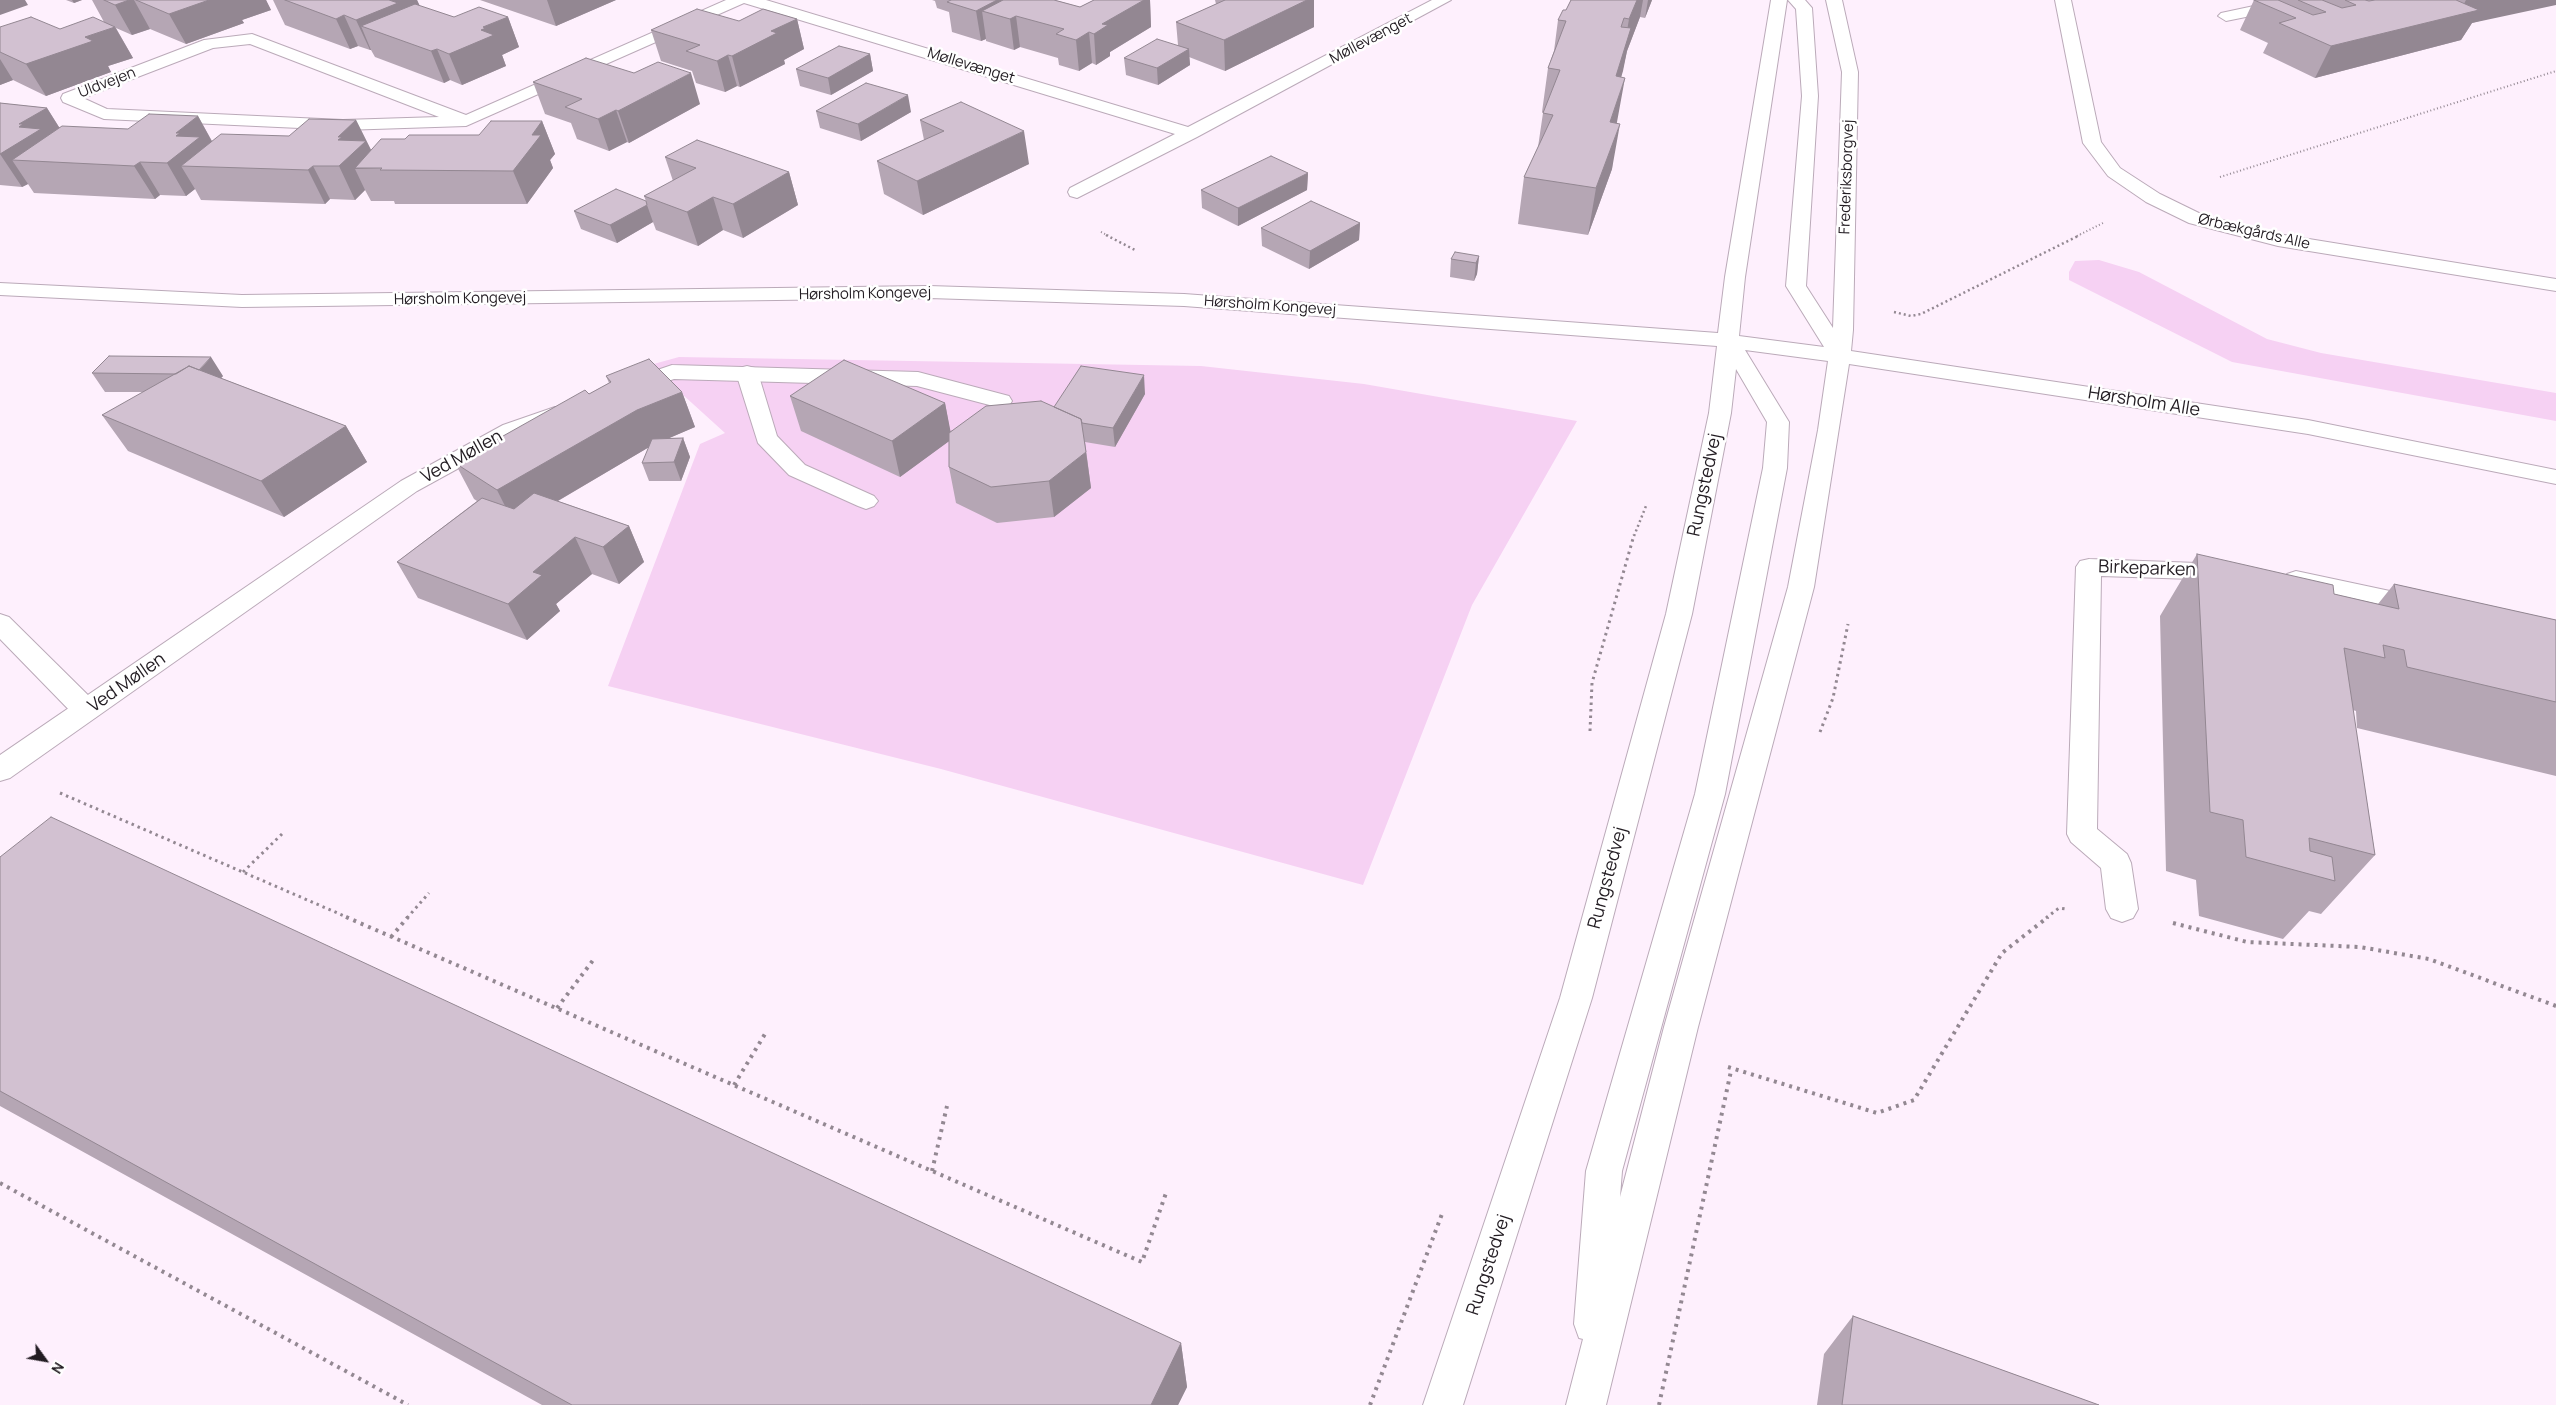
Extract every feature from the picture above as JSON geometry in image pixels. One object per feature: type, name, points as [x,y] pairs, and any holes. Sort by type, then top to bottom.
[{"type":"main road","name":"Uldvejen","points":[[466,121],[252,39],[210,43],[69,98],[104,114],[343,125],[466,121],[739,0]]},
{"type":"main road","name":"Møllevænget","points":[[750,0],[1192,133]]},
{"type":"main road","name":"Møllevænget","points":[[1077,192],[1443,0]]},
{"type":"main road","points":[[1587,1402],[1604,1171],[1710,794],[1775,468],[1778,422],[1729,340],[1735,277],[1780,0]]},
{"type":"main road","points":[[1587,1402],[1674,1056],[1801,587],[1840,356],[1796,286],[1810,96],[1804,8],[1796,0]]},
{"type":"main road","name":"Frederiksborgvej","points":[[1834,0],[1850,72],[1840,356]]},
{"type":"main road","name":"Ørbækgårds Alle","points":[[2063,0],[2092,142],[2114,172],[2153,198],[2196,219],[2278,240],[2556,285]]},
{"type":"main road","points":[[2226,16],[2305,0]]},
{"type":"main road","name":"Hørsholm Kongevej","points":[[0,289],[242,301],[929,292],[1177,300],[1729,340]]},
{"type":"main road","name":"Hørsholm Alle","points":[[1729,340],[2308,427],[2556,477]]},
{"type":"main road","name":"Rungstedvej","points":[[1443,1405],[1576,998],[1679,614],[1720,413],[1729,340]]},
{"type":"main road","points":[[609,394],[672,372],[748,373],[918,379],[1001,402]]},
{"type":"main road","points":[[748,373],[766,438],[798,470],[866,501]]},
{"type":"main road","name":"Ved Møllen","points":[[1,769],[409,486],[511,430],[573,407]]},
{"type":"main road","name":"Birkeparken","points":[[2122,909],[2116,863],[2082,834],[2090,567],[2246,573]]},
{"type":"main road","points":[[2275,576],[2440,611]]},
{"type":"main road","points":[[0,623],[86,710]]},
{"type":"path","points":[[1096,229],[1143,254]]},
{"type":"path","points":[[1590,741],[1592,683],[1632,538],[1647,503]]},
{"type":"path","points":[[1,769],[1142,1262],[1166,1193]]},
{"type":"path","points":[[243,872],[283,833]]},
{"type":"path","points":[[391,937],[429,893]]},
{"type":"path","points":[[1674,1056],[1763,1077],[1877,1113],[1914,1100],[2002,953],[2059,908],[2122,909],[2247,942],[2360,947],[2429,958],[2556,1006]]},
{"type":"path","points":[[557,1008],[594,959]]},
{"type":"path","points":[[734,1085],[765,1034]]},
{"type":"path","points":[[932,1171],[947,1106]]},
{"type":"path","points":[[0,1183],[408,1405]]},
{"type":"path","points":[[1370,1405],[1444,1209]]},
{"type":"shaded area","points":[[2099,260],[2139,272],[2267,339],[2321,353],[2556,393],[2556,421],[2232,362],[2069,280],[2069,272],[2075,261]]},
{"type":"shaded area","points":[[679,357],[1201,366],[1364,384],[1577,421],[1472,605],[1363,885],[941,769],[608,686],[700,444],[725,433],[650,365]]},
{"type":"building","points":[[104,0],[129,0],[115,5]]},
{"type":"building","points":[[136,0],[209,0],[169,14]]},
{"type":"building","points":[[285,0],[389,0],[398,3],[356,20],[344,15],[336,19]]},
{"type":"building","points":[[951,0],[997,0],[976,11],[947,2]]},
{"type":"building","points":[[1003,0],[1054,0],[1080,7],[1094,0],[1144,0],[1102,24],[1108,25],[1094,34],[1089,32],[1076,40],[1056,34],[1064,29],[1016,16],[1010,19],[982,11]]},
{"type":"building","points":[[1225,0],[1307,0],[1224,40],[1176,22]]},
{"type":"building","points":[[1571,0],[1637,0],[1629,19],[1624,18],[1621,27],[1631,28],[1616,76],[1625,78],[1610,122],[1620,124],[1596,188],[1524,177],[1553,115],[1543,113],[1560,70],[1548,68],[1566,21],[1558,20]]},
{"type":"building","points":[[2254,0],[2278,0],[2313,15],[2326,12],[2298,0],[2322,0],[2342,8],[2356,5],[2345,0],[2456,0],[2479,10],[2331,46],[2279,23],[2296,18]]},
{"type":"building","points":[[415,4],[454,17],[479,7],[508,17],[483,27],[486,28],[481,30],[494,35],[449,54],[437,49],[431,51],[361,26]]},
{"type":"building","points":[[697,9],[739,21],[763,9],[797,19],[771,31],[777,33],[732,56],[728,55],[717,61],[686,51],[700,45],[651,30]]},
{"type":"building","points":[[31,17],[60,29],[93,17],[115,27],[85,37],[93,41],[26,64],[0,52],[0,27]]},
{"type":"building","points":[[1157,39],[1189,49],[1157,68],[1124,58]]},
{"type":"building","points":[[839,46],[870,54],[828,78],[796,69]]},
{"type":"building","points":[[586,58],[634,73],[658,62],[691,73],[618,111],[616,110],[598,119],[565,107],[582,99],[533,82]]},
{"type":"building","points":[[866,83],[908,95],[858,124],[816,111]]},
{"type":"building","points":[[961,102],[1024,131],[917,181],[877,161],[944,131],[920,120]]},
{"type":"building","points":[[0,103],[47,108],[19,124],[23,124],[19,127],[41,129],[0,154]]},
{"type":"building","points":[[149,114],[198,116],[176,133],[180,133],[176,136],[200,137],[167,163],[140,162],[134,166],[12,160],[62,126],[128,129]]},
{"type":"building","points":[[309,119],[356,120],[338,137],[342,137],[338,140],[366,141],[339,166],[313,166],[308,170],[181,166],[221,134],[289,136]]},
{"type":"building","points":[[491,121],[542,121],[532,135],[541,135],[513,171],[380,170],[382,168],[355,168],[381,139],[405,139],[409,135],[479,135]]},
{"type":"building","points":[[697,140],[789,172],[733,204],[713,197],[687,212],[644,196],[696,168],[665,157]]},
{"type":"building","points":[[1271,156],[1308,173],[1238,208],[1201,190]]},
{"type":"building","points":[[616,189],[646,201],[647,205],[610,225],[574,211]]},
{"type":"building","points":[[1311,201],[1360,223],[1310,251],[1261,228]]},
{"type":"building","points":[[1455,252],[1479,256],[1476,263],[1451,259]]},
{"type":"building","points":[[109,356],[211,357],[199,370],[189,366],[176,374],[92,373]]},
{"type":"building","points":[[649,359],[682,392],[637,410],[497,490],[455,463],[585,390],[589,394],[611,382],[606,376]]},
{"type":"building","points":[[844,360],[945,403],[892,441],[790,396]]},
{"type":"building","points":[[189,366],[346,426],[261,481],[102,415]]},
{"type":"building","points":[[1081,366],[1144,375],[1113,428],[1082,423],[1081,419],[1054,407]]},
{"type":"building","points":[[1041,401],[1081,419],[1086,452],[1049,481],[991,487],[949,467],[949,433],[986,406]]},
{"type":"building","points":[[683,438],[674,462],[642,463],[652,439]]},
{"type":"building","points":[[534,493],[629,526],[603,547],[575,537],[533,572],[542,575],[508,604],[397,562],[482,498],[514,509]]},
{"type":"building","points":[[2197,554],[2333,585],[2334,594],[2399,609],[2394,584],[2556,620],[2556,702],[2407,667],[2404,650],[2383,645],[2385,658],[2344,648],[2375,855],[2309,838],[2310,851],[2332,857],[2335,881],[2246,857],[2243,820],[2210,812]]},
{"type":"building","points":[[51,817],[1181,1343],[1151,1405],[572,1405],[0,1091],[0,857]]},
{"type":"building","points":[[1853,1316],[2099,1405],[1842,1405]]}]
